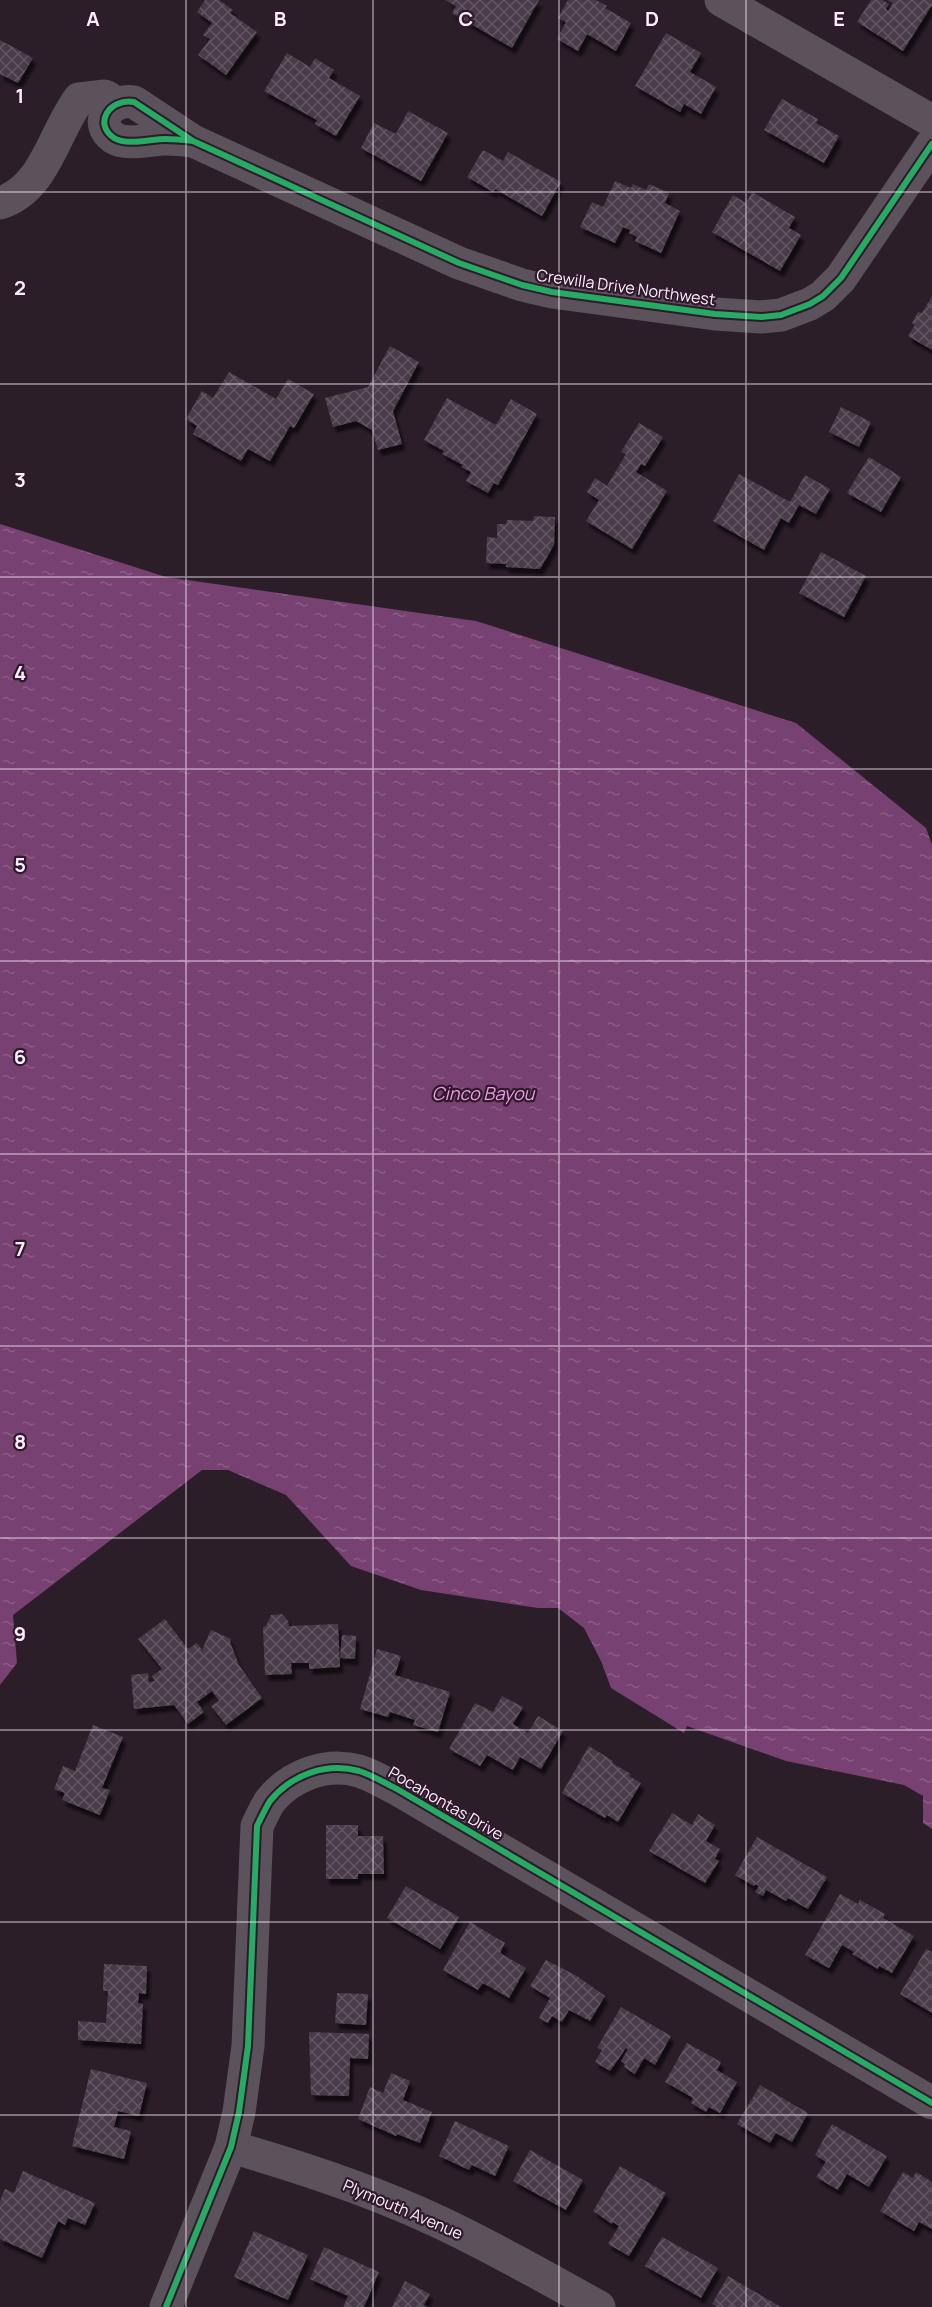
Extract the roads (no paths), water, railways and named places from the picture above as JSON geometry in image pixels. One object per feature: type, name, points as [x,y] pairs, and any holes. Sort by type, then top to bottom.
[{"type":"street","points":[[721,0],[932,121]]},
{"type":"street","name":"Crewilla Drive Northwest","points":[[0,203],[24,192],[38,175],[79,99],[105,96],[116,103],[134,102],[193,141],[492,276],[552,292],[715,314],[761,317],[781,315],[810,304],[823,296],[841,278],[932,144]]},
{"type":"street","name":"Pocahontas Drive","points":[[166,2307],[231,2147],[239,2112],[248,2046],[257,1826],[269,1802],[283,1788],[300,1776],[322,1769],[340,1768],[360,1771],[397,1789],[932,2103]]},
{"type":"street","name":"Plymouth Avenue","points":[[231,2147],[280,2161],[379,2196],[438,2221],[599,2307]]},
{"type":"water","name":"Cinco Bayou","points":[[0,524],[166,577],[476,621],[796,723],[926,828],[932,845],[932,1829],[923,1823],[923,1796],[904,1785],[786,1761],[687,1726],[684,1733],[611,1688],[601,1661],[584,1628],[558,1608],[538,1608],[421,1590],[351,1566],[286,1495],[228,1470],[202,1470],[13,1615],[17,1663],[0,1685]]}]
